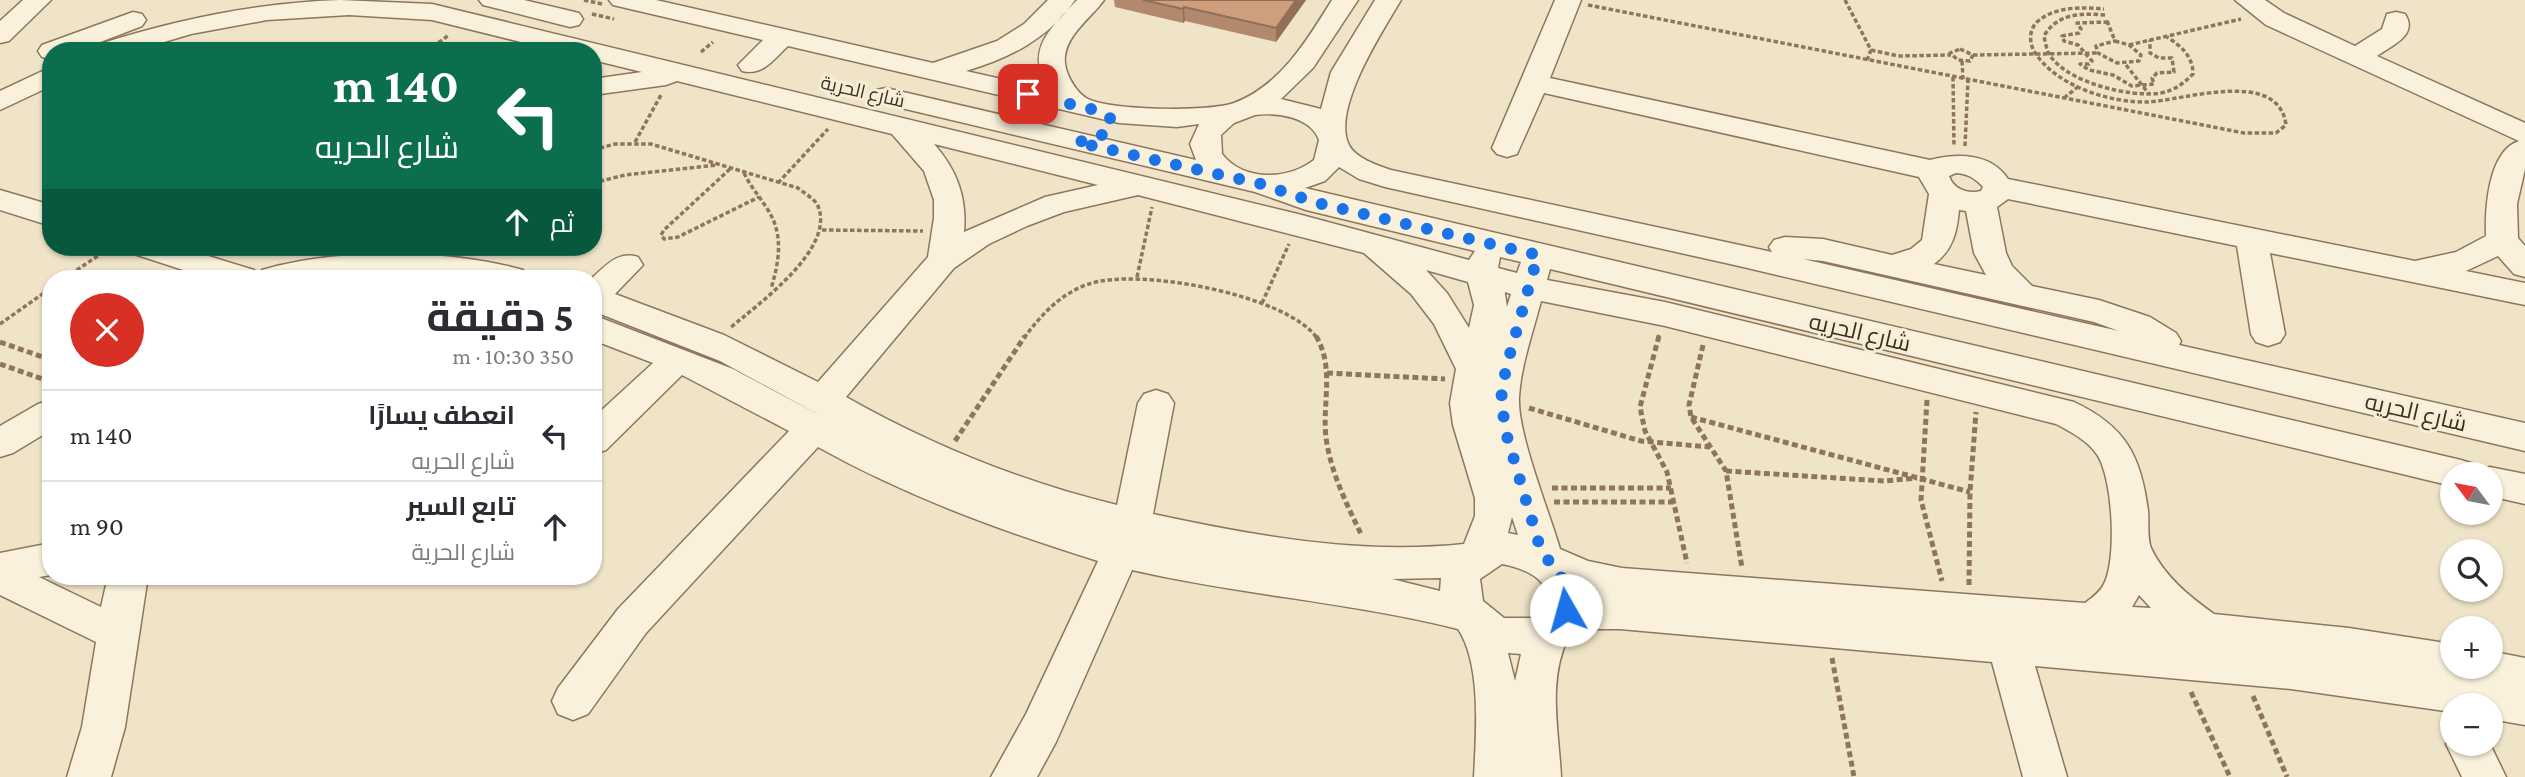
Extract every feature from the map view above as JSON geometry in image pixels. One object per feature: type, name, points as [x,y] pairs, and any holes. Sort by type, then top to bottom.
[{"type":"street","points":[[0,35],[38,0]]},
{"type":"street","points":[[76,42],[172,7],[208,0]]},
{"type":"street","name":"شارع الحرية","points":[[492,0],[696,62],[752,65],[1249,181]]},
{"type":"street","name":"شارع الحرية","points":[[622,0],[1088,108],[1177,118],[1240,110]]},
{"type":"street","points":[[1062,0],[1050,57],[1052,72],[1088,108],[1111,119],[1109,131],[1095,139],[1076,142]]},
{"type":"street","points":[[932,72],[1000,51],[1032,33],[1055,25],[1091,0]]},
{"type":"street","points":[[1345,0],[1320,41],[1290,79],[1269,97],[1216,123],[1206,137],[1205,145],[1210,161],[1249,181],[1288,183],[1311,175],[1327,162],[1345,72],[1388,0]]},
{"type":"street","points":[[1507,148],[1568,1]]},
{"type":"street","points":[[134,42],[169,30],[241,13],[342,3],[432,12],[549,42]]},
{"type":"street","points":[[2257,7],[2356,57],[2525,134]]},
{"type":"street","points":[[2356,57],[2395,32],[2396,20]]},
{"type":"street","points":[[752,65],[782,37]]},
{"type":"street","points":[[1320,41],[1325,49],[1338,53],[1359,50]]},
{"type":"street","points":[[602,51],[696,62],[845,111],[1148,187],[1361,240],[1486,259],[1490,295],[1488,320],[1471,374],[1470,418],[1496,509],[1494,526],[1460,580],[1463,604],[1486,644],[1494,670],[1496,777]]},
{"type":"street","points":[[0,74],[42,55]]},
{"type":"street","points":[[602,85],[696,62]]},
{"type":"street","points":[[0,102],[42,80]]},
{"type":"street","points":[[1534,83],[1950,173]]},
{"type":"street","points":[[1240,110],[1270,106],[1295,109],[1315,118],[1331,139]]},
{"type":"street","points":[[573,701],[601,660],[640,612],[817,415],[947,245],[951,206],[946,183],[934,162],[900,125]]},
{"type":"street","name":"شارع الحريه","points":[[1331,139],[1346,160],[1363,171],[1424,187],[1739,255],[2525,437]]},
{"type":"street","points":[[2525,149],[2514,162],[2500,207],[2502,241],[2525,266]]},
{"type":"street","points":[[1950,173],[1962,201],[1989,195],[2252,239],[2525,295]]},
{"type":"street","points":[[1893,265],[1927,256],[1940,242],[1950,173]]},
{"type":"street","name":"شارع الحريه","points":[[1249,181],[1317,203],[1405,223],[1486,259],[1534,272],[2440,469]]},
{"type":"street","points":[[947,245],[978,237],[1026,215],[1098,192],[1148,187]]},
{"type":"street","points":[[1405,223],[1398,216],[1398,200],[1403,194],[1424,187]]},
{"type":"street","points":[[1989,195],[1987,252],[2003,278],[2021,295]]},
{"type":"street","points":[[0,200],[42,213]]},
{"type":"street","points":[[2252,239],[2268,334]]},
{"type":"street","points":[[1361,240],[1387,255],[1429,294],[1461,341],[1471,374]]},
{"type":"street","points":[[2409,271],[2464,261],[2502,241]]},
{"type":"street","points":[[1940,242],[1987,252]]},
{"type":"street","points":[[1739,255],[1777,248],[1806,247],[1893,265],[2119,318],[2156,335],[2196,361]]},
{"type":"street","points":[[173,256],[218,270]]},
{"type":"street","points":[[309,270],[327,266],[402,264],[458,270]]},
{"type":"street","points":[[602,289],[627,265]]},
{"type":"street","points":[[1539,777],[1534,677],[1537,659],[1566,610],[1568,597],[1566,584],[1559,572],[1546,560],[1524,495],[1506,433],[1501,399],[1506,368],[1534,272],[1665,314],[1978,389],[2061,411],[2081,421],[2099,434],[2112,449],[2120,465],[2125,484],[2130,544],[2124,587],[2112,606],[2093,621]]},
{"type":"street","points":[[602,301],[713,343],[817,415],[881,465],[968,502],[1054,533],[1253,549],[1376,565],[1441,564],[1510,548],[1531,552],[1565,570],[1602,580],[2206,630],[2443,680],[2525,706]]},
{"type":"street","points":[[602,330],[678,359],[753,395],[890,437],[1136,540],[1237,576],[1418,600],[1472,617],[1486,628],[1514,637],[1542,634],[1556,624],[1588,612],[1612,611],[2178,661],[2443,680]]},
{"type":"street","points":[[602,431],[678,359]]},
{"type":"street","points":[[2323,391],[2332,445]]},
{"type":"street","points":[[0,420],[42,395]]},
{"type":"street","points":[[1013,777],[1041,728],[1136,540],[1156,403]]},
{"type":"street","points":[[0,443],[42,418]]},
{"type":"street","points":[[2503,484],[2525,489]]},
{"type":"street","points":[[2130,544],[2139,565],[2155,589],[2206,630]]},
{"type":"street","points":[[0,569],[42,561]]},
{"type":"street","points":[[0,577],[119,634]]},
{"type":"street","points":[[89,777],[110,699],[127,585]]},
{"type":"street","points":[[2007,645],[2027,706],[2045,777]]},
{"type":"street","points":[[2503,672],[2525,676]]},
{"type":"street","points":[[2474,756],[2484,777]]},
{"type":"path","points":[[1845,0],[1871,50],[1892,55],[1951,55],[1962,61],[1970,61],[1973,55]]},
{"type":"path","points":[[2100,0],[2115,41]]},
{"type":"path","points":[[1568,1],[2256,135],[2283,130],[2287,121],[2279,106],[2256,96],[2212,90],[2156,102],[2115,98],[2079,86],[2056,74],[2036,54],[2030,37],[2031,29],[2042,17],[2075,8],[2104,9]]},
{"type":"path","points":[[2129,45],[2167,37],[2257,7]]},
{"type":"path","points":[[2105,15],[2076,15],[2054,23],[2043,36],[2047,54],[2060,66],[2089,82],[2125,92],[2149,94],[2179,88],[2193,74],[2188,55],[2167,37]]},
{"type":"path","points":[[2042,17],[2054,23]]},
{"type":"path","points":[[2108,22],[2077,23],[2081,29],[2079,33],[2062,36],[2064,41],[2075,43],[2086,53],[2091,63],[2080,64],[2088,71],[2103,72],[2116,77],[2124,84],[2154,84],[2152,78],[2157,73],[2174,72],[2172,58],[2158,58],[2150,53],[2150,40]]},
{"type":"path","points":[[2115,41],[2129,45],[2141,58],[2136,63],[2125,65],[2106,60],[2096,50],[2098,44],[2115,41]]},
{"type":"path","points":[[1951,55],[1952,50],[1960,49],[1973,55],[2098,53]]},
{"type":"path","points":[[1866,60],[1871,50]]},
{"type":"path","points":[[1891,65],[1892,55]]},
{"type":"path","points":[[1950,173],[1965,79],[1962,61]]},
{"type":"path","points":[[635,142],[696,62]]},
{"type":"path","points":[[2125,65],[2149,94]]},
{"type":"path","points":[[1950,173],[1953,77]]},
{"type":"path","points":[[2064,98],[2079,86]]},
{"type":"path","points":[[2113,108],[2115,98]]},
{"type":"path","points":[[778,183],[845,111]]},
{"type":"path","points":[[602,148],[635,142],[651,144],[812,195],[820,205],[824,215],[822,230],[807,256],[713,343]]},
{"type":"path","points":[[602,181],[625,175],[720,164]]},
{"type":"path","points":[[731,168],[664,230],[661,235],[664,239],[678,237],[759,197]]},
{"type":"path","points":[[743,172],[771,212],[779,232],[780,255],[770,292]]},
{"type":"path","points":[[1137,277],[1148,187]]},
{"type":"path","points":[[1262,303],[1298,224]]},
{"type":"path","points":[[822,230],[947,245]]},
{"type":"path","points":[[77,270],[98,256]]},
{"type":"path","points":[[942,461],[1032,326],[1059,299],[1086,284],[1109,279],[1137,277],[1171,281],[1262,303],[1288,313],[1309,328],[1322,347],[1327,373],[1326,435],[1332,463],[1344,498],[1376,565]]},
{"type":"path","points":[[0,324],[42,294]]},
{"type":"path","points":[[1665,314],[1640,407],[1645,431],[1660,457],[1671,488],[1693,589]]},
{"type":"path","points":[[1708,324],[1691,393],[1691,417],[1726,471],[1746,593]]},
{"type":"path","points":[[0,342],[42,357]]},
{"type":"path","points":[[0,364],[42,379]]},
{"type":"path","points":[[1327,373],[1471,374]]},
{"type":"path","points":[[1928,377],[1921,478],[1923,511],[1959,610]]},
{"type":"path","points":[[1959,610],[1978,389]]},
{"type":"path","points":[[1501,399],[1652,444],[1710,447]]},
{"type":"path","points":[[1691,417],[1970,492]]},
{"type":"path","points":[[1726,471],[1884,481],[1921,478]]},
{"type":"path","points":[[1524,495],[1671,488]]},
{"type":"path","points":[[1524,495],[1674,502]]},
{"type":"path","points":[[1827,630],[1854,777]]},
{"type":"path","points":[[2178,661],[2230,777]]},
{"type":"path","points":[[2240,666],[2287,777]]},
{"type":"building","points":[[1143,0],[1296,0],[1276,28]]},
{"type":"route","points":[[1028,94],[1100,111],[1111,119],[1109,131],[1103,136],[1086,142],[1076,142],[1261,184],[1317,203],[1538,255],[1502,383],[1501,399],[1506,433],[1539,544],[1545,559],[1559,572],[1566,584],[1566,610]]}]
